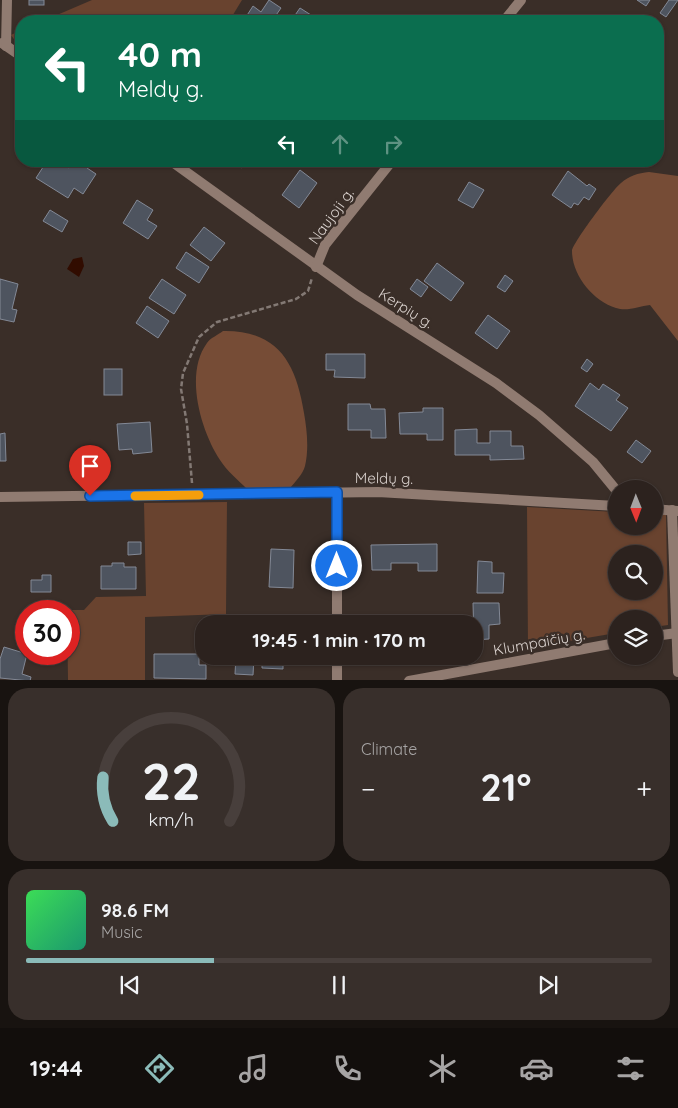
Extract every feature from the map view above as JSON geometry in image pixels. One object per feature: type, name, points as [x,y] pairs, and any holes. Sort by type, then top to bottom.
[{"type":"street","points":[[7,0],[3,44],[15,52]]},
{"type":"street","points":[[509,15],[521,0]]},
{"type":"street","name":"Kerpių g.","points":[[179,167],[316,267],[496,383],[540,415],[593,462],[608,480]]},
{"type":"street","name":"Naujoji g.","points":[[316,267],[325,245],[387,167]]},
{"type":"street","points":[[337,492],[337,615]]},
{"type":"street","name":"Meldų g.","points":[[0,497],[337,492],[436,494],[608,505]]},
{"type":"street","points":[[675,510],[678,672]]},
{"type":"street","points":[[663,635],[677,633]]},
{"type":"street","name":"Klumpaičių g.","points":[[408,680],[608,644]]},
{"type":"street","points":[[337,665],[337,680]]},
{"type":"path","points":[[193,495],[187,424],[181,389],[183,373],[198,337],[217,322],[296,299],[308,291],[316,267]]},
{"type":"shaded area","points":[[92,0],[242,0],[233,15],[57,15]]},
{"type":"shaded area","points":[[649,172],[678,176],[678,341],[650,305],[620,309],[599,300],[585,286],[573,260],[572,251],[574,246],[617,187],[630,177]]},
{"type":"shaded area","points":[[82,257],[84,266],[79,277],[67,269],[73,259]]},
{"type":"shaded area","points":[[223,331],[242,332],[258,336],[271,343],[281,353],[296,379],[305,419],[307,453],[304,469],[290,488],[247,489],[223,464],[207,434],[198,402],[197,370],[200,356],[207,343]]},
{"type":"shaded area","points":[[227,502],[226,614],[145,617],[145,680],[68,680],[68,665],[80,665],[80,610],[84,610],[96,597],[146,596],[144,503]]},
{"type":"shaded area","points":[[527,507],[608,512],[608,535],[663,535],[663,515],[666,515],[668,625],[663,626],[663,610],[608,610],[608,634],[528,648]]},
{"type":"building","points":[[29,0],[44,0],[44,5],[29,5]]},
{"type":"building","points":[[269,0],[281,8],[276,15],[247,15],[253,6],[261,12]]},
{"type":"building","points":[[637,0],[650,0],[646,6]]},
{"type":"building","points":[[669,0],[678,0],[666,17],[660,13]]},
{"type":"building","points":[[300,8],[311,15],[295,15]]},
{"type":"building","points":[[43,167],[88,167],[96,174],[83,194],[74,188],[68,198],[36,178]]},
{"type":"building","points":[[300,170],[317,183],[299,208],[282,195]]},
{"type":"building","points":[[568,171],[587,186],[589,184],[596,189],[589,200],[584,197],[578,205],[574,203],[571,208],[552,195]]},
{"type":"building","points":[[469,182],[484,190],[473,208],[458,200]]},
{"type":"building","points":[[137,200],[153,210],[147,220],[157,226],[148,239],[123,223]]},
{"type":"building","points":[[50,210],[68,221],[62,232],[43,221]]},
{"type":"building","points":[[204,227],[225,243],[211,261],[190,245]]},
{"type":"building","points":[[186,252],[209,267],[199,283],[176,268]]},
{"type":"building","points":[[437,263],[464,283],[451,301],[424,281]]},
{"type":"building","points":[[505,275],[513,281],[505,292],[497,287]]},
{"type":"building","points":[[0,279],[18,284],[12,309],[17,310],[14,322],[0,319]]},
{"type":"building","points":[[162,279],[186,295],[174,314],[149,298]]},
{"type":"building","points":[[417,279],[428,287],[421,297],[410,289]]},
{"type":"building","points":[[147,306],[169,321],[158,338],[136,323]]},
{"type":"building","points":[[488,315],[510,331],[497,349],[475,333]]},
{"type":"building","points":[[326,354],[365,354],[365,378],[334,377],[335,370],[326,370]]},
{"type":"building","points":[[587,359],[593,364],[587,372],[581,368]]},
{"type":"building","points":[[104,369],[122,369],[122,395],[104,395]]},
{"type":"building","points":[[590,383],[599,390],[603,384],[620,395],[616,400],[628,408],[611,431],[575,406]]},
{"type":"building","points":[[348,404],[370,404],[371,409],[385,409],[386,438],[371,438],[371,430],[348,430]]},
{"type":"building","points":[[423,408],[443,408],[443,440],[427,440],[427,434],[400,434],[399,413],[423,412]]},
{"type":"building","points":[[150,422],[152,452],[133,454],[132,449],[119,450],[117,424]]},
{"type":"building","points":[[477,429],[477,443],[490,443],[490,431],[511,431],[511,446],[523,446],[524,459],[490,460],[490,455],[455,455],[455,430]]},
{"type":"building","points":[[5,433],[6,461],[0,461],[0,434]]},
{"type":"building","points":[[636,440],[651,451],[642,463],[627,452]]},
{"type":"building","points":[[128,542],[141,542],[141,554],[128,555]]},
{"type":"building","points":[[437,544],[437,571],[418,571],[418,563],[391,563],[391,570],[372,570],[371,545]]},
{"type":"building","points":[[271,549],[294,550],[293,588],[269,587]]},
{"type":"building","points":[[478,561],[492,562],[492,573],[504,573],[503,593],[477,593]]},
{"type":"building","points":[[112,563],[124,563],[124,567],[136,567],[136,589],[101,589],[101,566],[112,566]]},
{"type":"building","points":[[42,575],[51,575],[51,592],[31,592],[31,580],[42,580]]},
{"type":"building","points":[[473,603],[499,603],[500,624],[489,625],[489,639],[483,639],[483,615],[473,615]]},
{"type":"building","points":[[4,647],[15,650],[15,665],[24,665],[22,674],[31,677],[30,680],[0,678],[0,659]]},
{"type":"building","points":[[154,654],[195,654],[195,665],[206,665],[206,679],[154,678]]},
{"type":"building","points":[[236,665],[254,665],[253,675],[235,674]]},
{"type":"building","points":[[262,665],[283,665],[283,669],[262,668]]},
{"type":"slow traffic","points":[[135,496],[199,495]]},
{"type":"route","points":[[90,496],[337,492],[337,566]]}]
